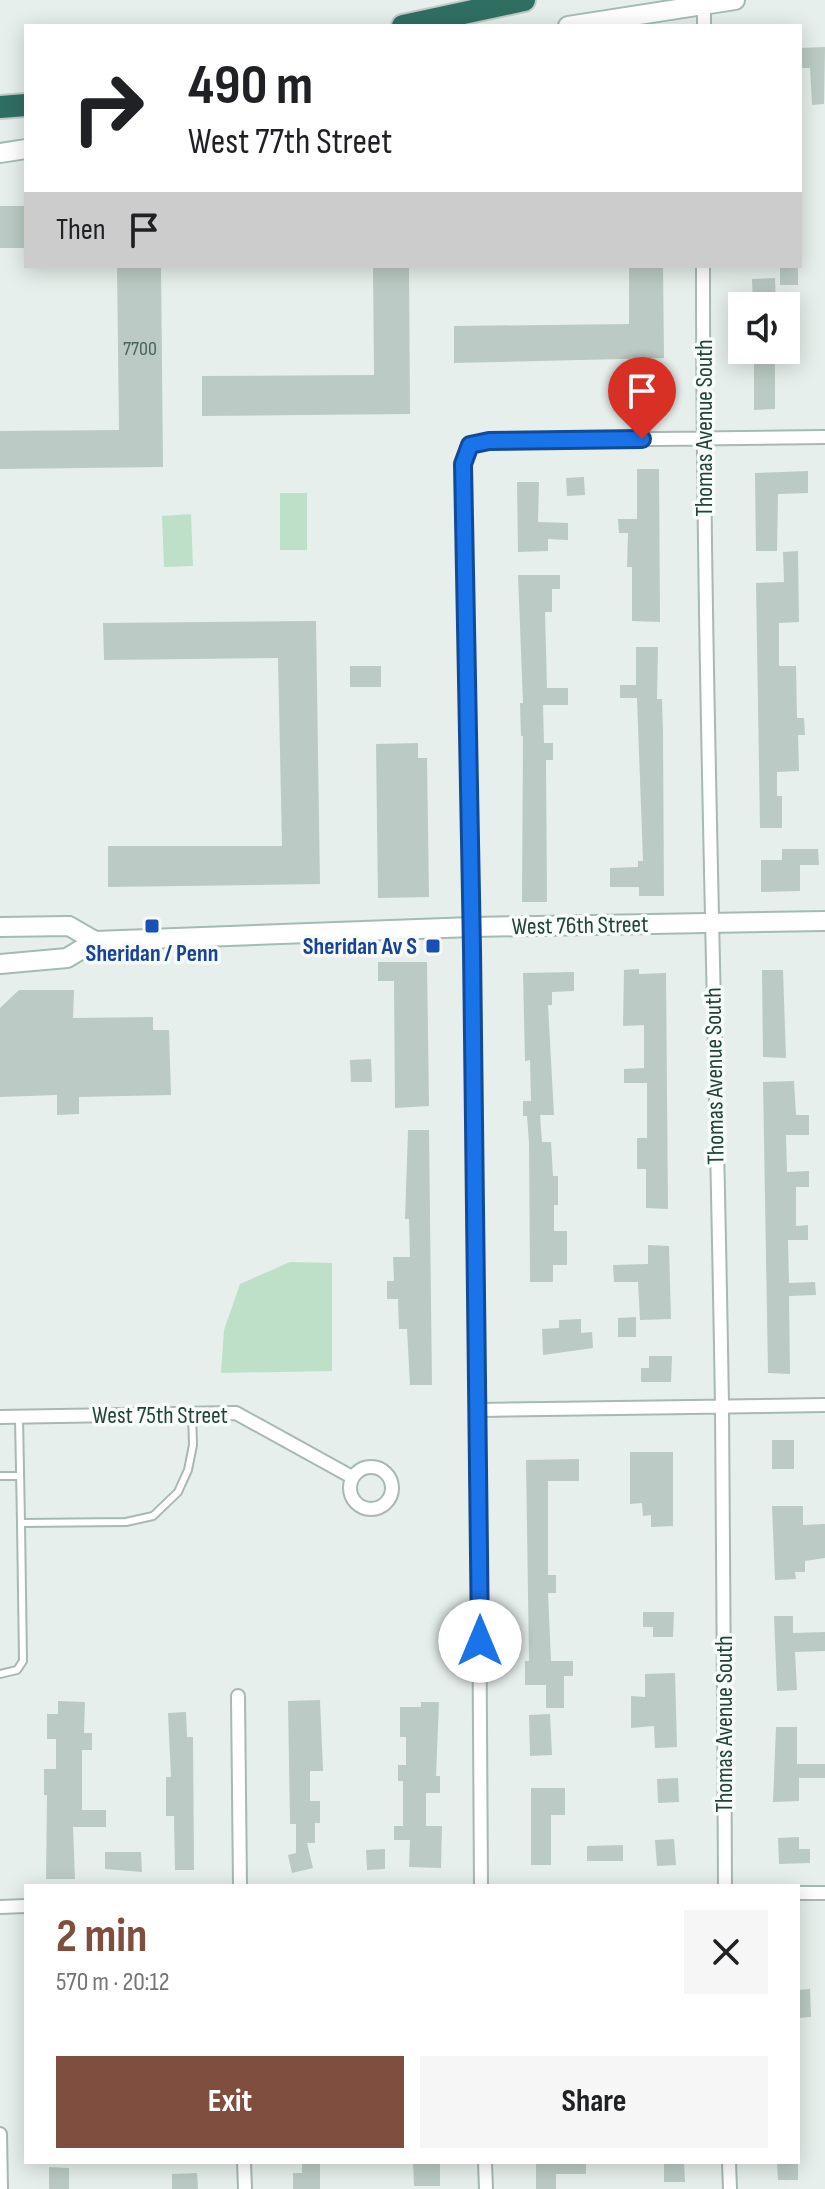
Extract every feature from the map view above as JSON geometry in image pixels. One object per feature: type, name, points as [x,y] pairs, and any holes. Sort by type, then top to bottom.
[{"type":"highway","points":[[412,24],[524,0]]},
{"type":"street","points":[[580,24],[735,0]]},
{"type":"street","points":[[704,3],[704,24]]},
{"type":"street","points":[[0,153],[24,149]]},
{"type":"street","name":"Thomas Avenue South","points":[[703,268],[711,923],[722,1406],[725,1884]]},
{"type":"street","points":[[481,1884],[472,927],[463,464],[470,445],[489,441],[825,437]]},
{"type":"street","name":"West 76th Street","points":[[0,964],[67,958],[95,941],[472,927],[825,921]]},
{"type":"street","name":"West 76th Street","points":[[0,927],[69,926],[95,941]]},
{"type":"street","points":[[478,1410],[825,1405]]},
{"type":"street","name":"West 75th Street","points":[[0,1417],[236,1413],[352,1477]]},
{"type":"street","points":[[238,1696],[240,1884]]},
{"type":"street","points":[[800,1893],[825,1893]]},
{"type":"street","points":[[0,1907],[24,1906]]},
{"type":"street","points":[[0,2134],[1,2189]]},
{"type":"street","points":[[244,2164],[245,2189]]},
{"type":"street","points":[[485,2164],[486,2189]]},
{"type":"street","points":[[729,2164],[730,2189]]},
{"type":"lane","points":[[21,1523],[126,1522],[153,1516],[178,1492],[188,1470],[193,1445],[192,1413]]},
{"type":"lane","points":[[0,1674],[17,1670],[23,1661],[19,1417]]},
{"type":"lane","points":[[0,1476],[20,1476]]},
{"type":"green space","points":[[280,493],[307,493],[307,550],[280,550]]},
{"type":"green space","points":[[191,514],[193,566],[164,567],[162,516]]},
{"type":"green space","points":[[290,1262],[332,1263],[332,1371],[221,1373],[224,1330],[240,1284]]},
{"type":"building","points":[[825,47],[824,104],[812,105],[810,68],[802,68],[802,48]]},
{"type":"building","points":[[0,206],[24,206],[24,248],[0,248]]},
{"type":"building","points":[[117,268],[161,268],[163,467],[0,469],[0,431],[119,430]]},
{"type":"building","points":[[373,268],[409,268],[410,414],[202,416],[202,376],[374,375]]},
{"type":"building","points":[[629,268],[663,268],[664,358],[454,363],[454,326],[629,324]]},
{"type":"building","points":[[780,268],[798,268],[798,285],[780,285]]},
{"type":"building","points":[[775,278],[776,292],[752,292],[752,279]]},
{"type":"building","points":[[754,364],[775,364],[775,409],[754,410]]},
{"type":"building","points":[[637,469],[659,469],[660,622],[632,621],[632,567],[627,567],[628,533],[619,533],[618,519],[637,519]]},
{"type":"building","points":[[808,471],[808,493],[778,494],[777,551],[756,551],[755,473]]},
{"type":"building","points":[[584,477],[585,495],[567,496],[566,478]]},
{"type":"building","points":[[517,482],[539,482],[538,522],[568,523],[568,540],[548,539],[548,551],[518,552]]},
{"type":"building","points":[[798,551],[799,622],[779,623],[779,666],[796,666],[797,718],[804,718],[805,735],[798,735],[799,771],[777,772],[777,796],[782,796],[782,828],[760,828],[756,583],[784,582],[783,552]]},
{"type":"building","points":[[518,575],[560,575],[560,589],[552,589],[552,612],[545,612],[547,688],[568,688],[568,705],[543,705],[544,743],[553,743],[553,760],[546,760],[547,902],[522,902],[523,736],[520,703],[523,703]]},
{"type":"building","points":[[316,621],[320,884],[108,887],[108,846],[282,846],[278,658],[104,660],[103,623]]},
{"type":"building","points":[[636,647],[658,647],[657,699],[662,699],[663,733],[664,896],[639,896],[639,887],[610,887],[610,868],[638,867],[638,861],[643,861],[637,698],[620,698],[620,685],[636,685]]},
{"type":"building","points":[[350,666],[381,666],[381,687],[350,687]]},
{"type":"building","points":[[418,743],[418,758],[427,758],[429,897],[378,898],[376,744]]},
{"type":"building","points":[[782,849],[818,849],[819,865],[800,865],[800,891],[761,892],[761,860],[782,860]]},
{"type":"building","points":[[378,962],[427,962],[429,1106],[395,1108],[394,981],[378,981]]},
{"type":"building","points":[[639,969],[639,974],[666,973],[668,1209],[646,1208],[646,1169],[637,1169],[637,1138],[647,1138],[647,1083],[624,1083],[624,1069],[644,1068],[644,1025],[623,1026],[624,970]]},
{"type":"building","points":[[762,970],[783,970],[786,1058],[763,1057]]},
{"type":"building","points":[[574,972],[574,991],[552,992],[552,1005],[548,1005],[554,1115],[540,1115],[542,1142],[551,1142],[553,1176],[558,1176],[554,1231],[567,1231],[567,1265],[553,1265],[553,1282],[530,1282],[529,1143],[523,1101],[531,1101],[530,1060],[525,1061],[523,973]]},
{"type":"building","points":[[19,990],[74,990],[73,1018],[153,1017],[153,1030],[169,1030],[171,1095],[79,1097],[79,1114],[57,1115],[57,1095],[0,1097],[0,1008]]},
{"type":"building","points":[[371,1059],[372,1082],[351,1082],[350,1060]]},
{"type":"building","points":[[794,1081],[796,1115],[809,1115],[809,1135],[786,1135],[787,1172],[809,1171],[809,1187],[796,1187],[796,1226],[808,1225],[808,1240],[788,1240],[789,1283],[815,1282],[816,1295],[789,1296],[790,1374],[768,1373],[763,1082]]},
{"type":"building","points":[[408,1130],[429,1130],[432,1385],[410,1385],[407,1329],[399,1329],[398,1299],[387,1299],[387,1281],[394,1281],[393,1257],[410,1257],[409,1219],[405,1219]]},
{"type":"building","points":[[648,1245],[669,1246],[671,1319],[640,1320],[638,1282],[614,1282],[613,1265],[648,1264]]},
{"type":"building","points":[[636,1317],[636,1337],[618,1337],[618,1318]]},
{"type":"building","points":[[581,1319],[581,1333],[592,1332],[593,1348],[543,1355],[542,1329],[559,1328],[559,1320]]},
{"type":"building","points":[[649,1356],[672,1356],[671,1382],[641,1382],[641,1368],[649,1368]]},
{"type":"building","points":[[772,1440],[794,1440],[794,1469],[772,1469]]},
{"type":"building","points":[[630,1452],[673,1452],[673,1526],[651,1527],[651,1515],[643,1516],[642,1503],[630,1504]]},
{"type":"building","points":[[579,1459],[579,1481],[548,1481],[548,1575],[556,1575],[556,1593],[548,1593],[551,1661],[573,1661],[573,1676],[564,1676],[564,1708],[546,1708],[546,1685],[525,1685],[525,1661],[529,1661],[526,1460]]},
{"type":"building","points":[[772,1506],[803,1506],[803,1525],[825,1524],[825,1558],[805,1561],[805,1572],[795,1572],[796,1579],[775,1580]]},
{"type":"building","points":[[643,1612],[674,1612],[673,1637],[653,1637],[653,1627],[643,1627]]},
{"type":"building","points":[[774,1616],[793,1616],[793,1633],[825,1632],[825,1651],[795,1652],[797,1690],[777,1691]]},
{"type":"building","points":[[675,1673],[677,1747],[655,1748],[654,1726],[631,1728],[631,1696],[645,1697],[645,1674]]},
{"type":"building","points":[[320,1700],[323,1771],[310,1771],[310,1801],[320,1801],[320,1823],[315,1823],[315,1843],[307,1843],[313,1868],[292,1873],[288,1855],[296,1853],[296,1824],[290,1824],[288,1701]]},
{"type":"building","points":[[58,1701],[85,1702],[84,1733],[92,1733],[92,1750],[82,1750],[82,1810],[106,1810],[106,1827],[73,1827],[75,1879],[46,1879],[47,1795],[44,1795],[44,1769],[56,1769],[56,1739],[47,1739],[47,1714],[58,1714]]},
{"type":"building","points":[[421,1702],[439,1702],[436,1776],[440,1776],[440,1793],[426,1793],[426,1826],[442,1826],[441,1868],[409,1867],[410,1840],[394,1840],[394,1826],[403,1826],[403,1781],[398,1781],[398,1765],[406,1765],[406,1737],[400,1737],[400,1707],[421,1707]]},
{"type":"building","points":[[186,1712],[187,1737],[193,1737],[194,1870],[175,1870],[174,1816],[166,1816],[166,1777],[171,1777],[168,1713]]},
{"type":"building","points":[[550,1714],[552,1755],[530,1756],[529,1715]]},
{"type":"building","points":[[776,1727],[797,1727],[797,1764],[825,1764],[825,1778],[799,1778],[799,1801],[773,1802]]},
{"type":"building","points":[[678,1778],[679,1802],[658,1803],[657,1779]]},
{"type":"building","points":[[531,1788],[565,1788],[565,1815],[551,1815],[551,1865],[531,1865]]},
{"type":"building","points":[[799,1837],[799,1849],[810,1849],[810,1863],[779,1864],[778,1838]]},
{"type":"building","points":[[674,1839],[676,1865],[657,1866],[655,1840]]},
{"type":"building","points":[[623,1845],[623,1861],[587,1861],[587,1846]]},
{"type":"building","points":[[385,1849],[385,1869],[367,1870],[366,1850]]},
{"type":"building","points":[[105,1852],[141,1852],[142,1872],[105,1869]]},
{"type":"building","points":[[810,1989],[811,2017],[800,2018],[800,1990]]},
{"type":"building","points":[[302,2164],[320,2164],[320,2189],[293,2189],[293,2173],[302,2173]]},
{"type":"building","points":[[413,2164],[440,2164],[440,2186],[414,2186]]},
{"type":"building","points":[[536,2164],[586,2164],[586,2174],[556,2174],[556,2189],[536,2189]]},
{"type":"building","points":[[664,2164],[684,2164],[685,2182],[664,2182]]},
{"type":"building","points":[[777,2164],[798,2164],[798,2180],[778,2180]]},
{"type":"building","points":[[49,2167],[69,2168],[69,2189],[49,2189]]},
{"type":"building","points":[[197,2173],[198,2189],[172,2189],[172,2174]]},
{"type":"place","name":"Sheridan / Penn","points":[[152,926]]},
{"type":"place","name":"Sheridan Av S","points":[[433,946]]},
{"type":"route","points":[[480,1641],[463,464],[470,445],[489,441],[642,439]]}]
